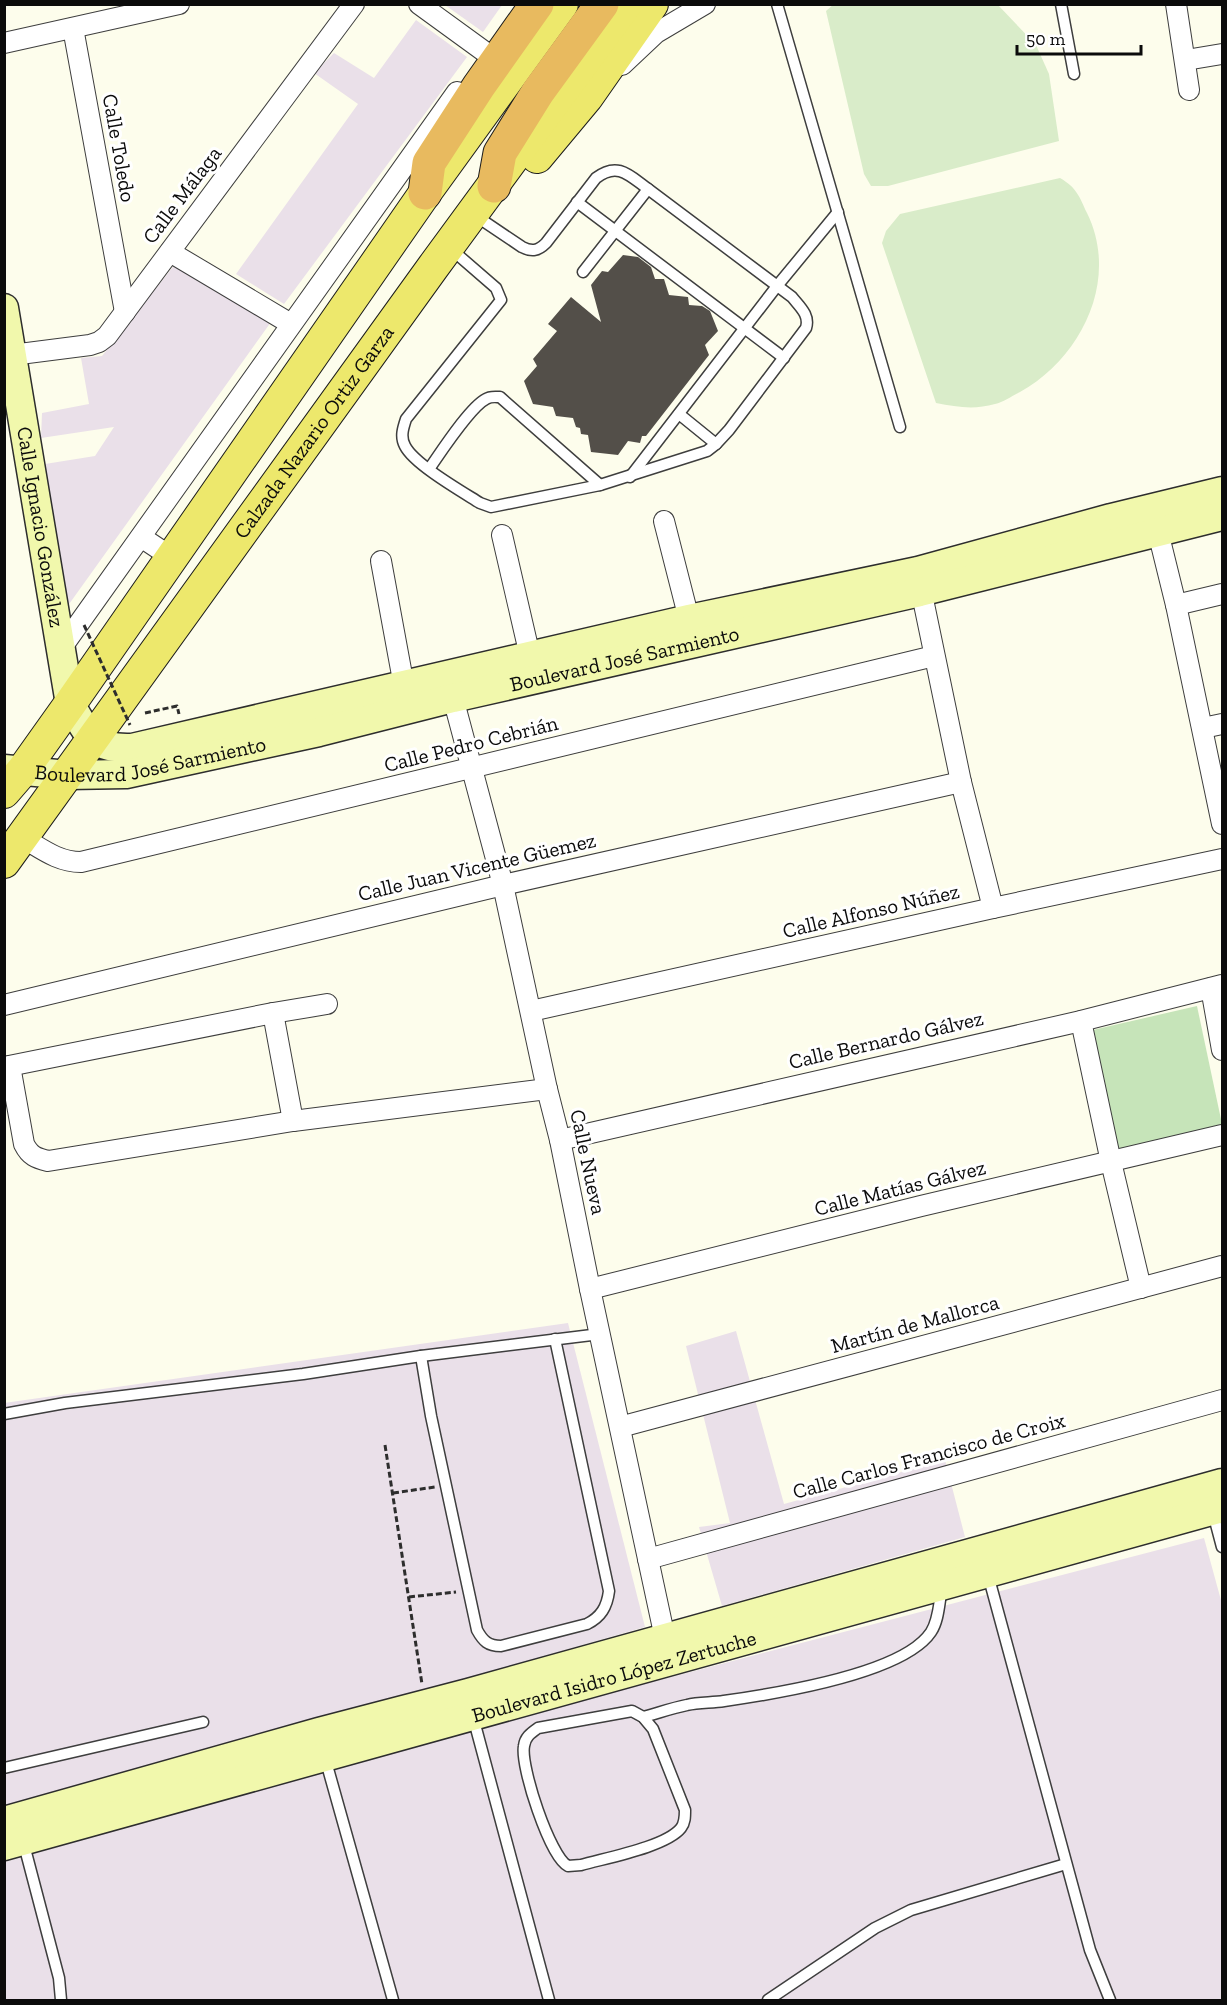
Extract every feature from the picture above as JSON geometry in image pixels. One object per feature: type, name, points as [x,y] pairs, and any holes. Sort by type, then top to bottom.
[{"type":"highway","points":[[425,193],[429,163],[479,86],[537,4]]},
{"type":"highway","points":[[494,186],[500,153],[538,92],[602,4]]},
{"type":"main road","points":[[11,777],[69,704],[425,193],[562,4]]},
{"type":"main road","points":[[425,193],[451,179],[466,164],[583,4]]},
{"type":"main road","name":"Calzada Nazario Ortiz Garza","points":[[4,862],[626,4]]},
{"type":"main road","points":[[494,186],[524,168],[541,153],[587,97],[652,4]]},
{"type":"street","points":[[4,43],[179,4]]},
{"type":"street","name":"Calle Málaga","points":[[8,356],[90,345],[99,342],[114,328],[354,4]]},
{"type":"street","points":[[419,4],[485,52]]},
{"type":"street","points":[[60,650],[519,4]]},
{"type":"street","points":[[587,97],[656,33],[705,4]]},
{"type":"street","points":[[1176,4],[1189,90]]},
{"type":"street","name":"Calle Toledo","points":[[73,28],[125,312]]},
{"type":"street","points":[[1186,60],[1222,54]]},
{"type":"street","points":[[170,252],[291,324]]},
{"type":"street","name":"Calle Ignacio González","points":[[4,309],[8,356],[69,704],[93,740]]},
{"type":"street","name":"Boulevard José Sarmiento","points":[[11,777],[126,774],[315,720],[404,686],[689,619],[919,582],[1111,518],[1222,491]]},
{"type":"street","name":"Boulevard José Sarmiento","points":[[93,740],[114,748],[132,748],[453,698],[919,582],[1158,532],[1222,516]]},
{"type":"street","points":[[664,521],[689,619]]},
{"type":"street","points":[[1158,532],[1203,728],[1222,824]]},
{"type":"street","points":[[502,535],[530,656]]},
{"type":"street","points":[[141,537],[171,557]]},
{"type":"street","points":[[381,561],[404,686]]},
{"type":"street","points":[[919,582],[962,782],[993,908]]},
{"type":"street","points":[[1176,605],[1222,594]]},
{"type":"street","name":"Calle Pedro Cebrián","points":[[23,838],[54,857],[69,862],[81,862],[934,656]]},
{"type":"street","name":"Calle Nueva","points":[[453,698],[504,885],[665,1638]]},
{"type":"street","points":[[1203,728],[1222,724]]},
{"type":"street","name":"Calle Juan Vicente Güemez","points":[[4,1005],[504,885],[962,782]]},
{"type":"street","name":"Calle Alfonso Núñez","points":[[531,1011],[1222,859]]},
{"type":"street","points":[[1217,987],[1222,1050]]},
{"type":"street","name":"Calle Bernardo Gálvez","points":[[560,1140],[1081,1021],[1217,987]]},
{"type":"street","points":[[327,1004],[7,1067],[9,1090],[28,1151],[36,1158],[48,1161],[292,1121],[547,1089]]},
{"type":"street","points":[[273,1013],[292,1121]]},
{"type":"street","points":[[1081,1021],[1141,1288]]},
{"type":"street","name":"Calle Matías Gálvez","points":[[590,1290],[921,1206],[1222,1135]]},
{"type":"street","name":"Martín de Mallorca","points":[[620,1427],[1222,1266]]},
{"type":"street","name":"Calle Carlos Francisco de Croix","points":[[648,1559],[1222,1400]]},
{"type":"street","name":"Boulevard Isidro López Zertuche","points":[[533,1707],[665,1638],[939,1575],[988,1574],[1216,1497]]},
{"type":"street","name":"Boulevard Isidro López Zertuche","points":[[321,1744],[425,1704],[533,1707],[939,1575],[1216,1497]]},
{"type":"street","name":"Boulevard Isidro López Zertuche","points":[[13,1831],[321,1744],[470,1705]]},
{"type":"lane","points":[[777,4],[900,427]]},
{"type":"lane","points":[[1061,4],[1074,74]]},
{"type":"lane","points":[[448,247],[496,288],[501,300],[406,419],[402,429],[404,445],[413,457],[429,469],[480,503],[491,507],[506,506],[629,477],[698,454],[716,444],[784,358],[808,322],[805,312],[792,297],[648,189],[616,169],[604,171],[596,178],[546,243],[536,250],[529,251],[522,247],[473,214]]},
{"type":"lane","points":[[583,272],[648,189]]},
{"type":"lane","points":[[577,202],[784,358]]},
{"type":"lane","points":[[629,477],[777,286],[838,212]]},
{"type":"lane","points":[[429,469],[459,427],[484,399],[500,397],[600,485]]},
{"type":"lane","points":[[679,414],[716,444]]},
{"type":"lane","points":[[4,1414],[65,1403],[600,1334]]},
{"type":"lane","points":[[421,1356],[431,1416],[477,1630],[482,1640],[491,1646],[501,1646],[587,1624],[598,1618],[608,1602],[609,1591],[555,1340]]},
{"type":"lane","points":[[1216,1497],[1222,1547]]},
{"type":"lane","points":[[988,1574],[1090,1950],[1110,2001]]},
{"type":"lane","points":[[643,1717],[688,1704],[723,1701],[805,1687],[864,1672],[898,1657],[921,1643],[936,1624],[939,1575]]},
{"type":"lane","points":[[470,1705],[549,2001]]},
{"type":"lane","points":[[533,1707],[632,1711],[643,1717],[653,1729],[685,1810],[684,1824],[676,1834],[662,1841],[572,1867],[565,1865],[552,1848],[523,1758],[524,1743],[529,1734],[533,1707]]},
{"type":"lane","points":[[4,1768],[203,1722]]},
{"type":"lane","points":[[321,1744],[393,2001]]},
{"type":"lane","points":[[13,1831],[59,1978],[61,2001]]},
{"type":"lane","points":[[768,2001],[875,1928],[911,1910],[1066,1864]]},
{"type":"path","points":[[84,625],[130,725],[140,723]]},
{"type":"path","points":[[145,713],[177,706],[179,714],[169,716]]},
{"type":"path","points":[[385,1446],[425,1704]]},
{"type":"path","points":[[393,1493],[446,1486]]},
{"type":"path","points":[[409,1597],[469,1590]]},
{"type":"shaded area","points":[[445,5],[502,5],[483,32]]},
{"type":"shaded area","points":[[416,20],[467,57],[284,304],[236,274],[358,104],[314,73],[334,53],[374,78]]},
{"type":"shaded area","points":[[176,263],[271,322],[67,607],[45,464],[95,456],[114,427],[41,438],[42,413],[89,404],[81,358],[102,356]]},
{"type":"shaded area","points":[[568,1323],[645,1627],[5,1812],[4,1403]]},
{"type":"shaded area","points":[[736,1331],[784,1504],[945,1460],[965,1537],[722,1606],[699,1527],[730,1523],[686,1346]]},
{"type":"shaded area","points":[[1204,1538],[1222,1604],[1222,2000],[5,2000],[5,1862],[453,1734]]},
{"type":"green space","points":[[834,4],[998,5],[1036,45],[1049,74],[1059,141],[888,186],[871,186],[864,174],[826,11]]},
{"type":"green space","points":[[1060,178],[1074,189],[1087,213],[1096,239],[1099,264],[1096,290],[1089,315],[1077,338],[1061,359],[1042,377],[1005,400],[987,406],[973,407],[936,403],[882,243],[886,231],[900,214]]},
{"type":"green space","points":[[1197,1006],[1222,1124],[1112,1152],[1084,1032]]},
{"type":"building","points":[[623,255],[638,257],[651,267],[655,279],[664,279],[669,295],[688,297],[689,305],[702,306],[710,311],[718,331],[705,345],[709,355],[646,436],[642,436],[640,443],[628,441],[618,455],[591,452],[588,435],[581,434],[573,418],[556,416],[553,407],[533,404],[524,381],[537,366],[533,359],[557,331],[548,324],[571,297],[601,322],[591,285],[602,271],[608,272]]}]
